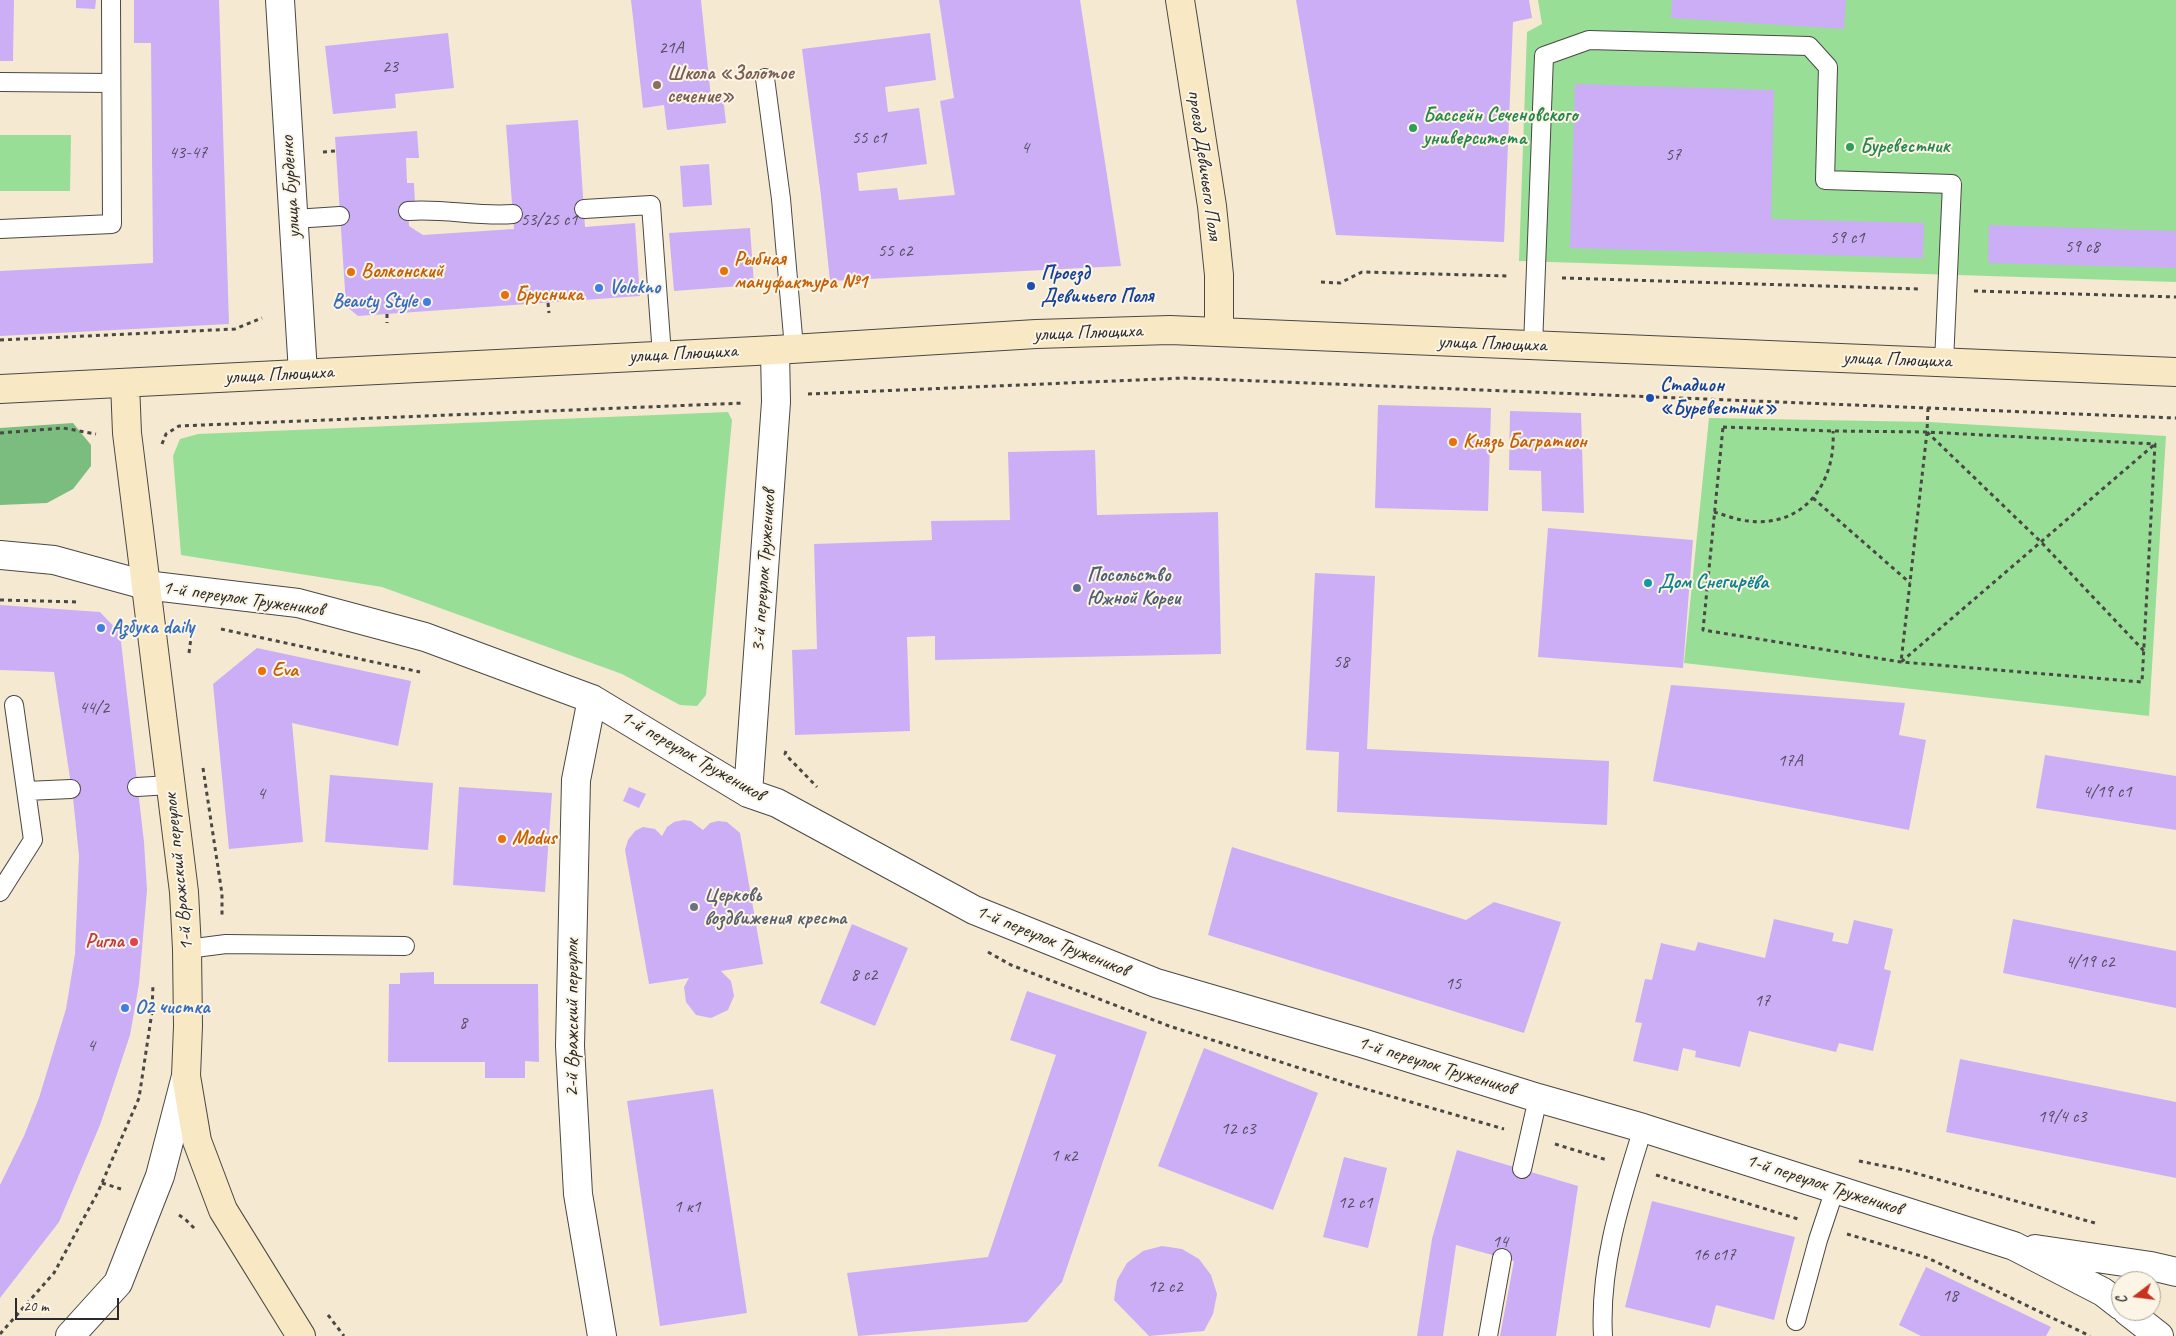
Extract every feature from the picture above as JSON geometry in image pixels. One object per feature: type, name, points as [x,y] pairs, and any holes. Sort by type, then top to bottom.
[{"type":"street","name":"улица Бурденко","points":[[280,0],[302,374]]},
{"type":"street","name":"проезд Девичьего Поля","points":[[1180,0],[1212,206],[1219,275],[1219,331]]},
{"type":"street","name":"улица Плющиха","points":[[0,389],[784,349],[1036,334],[1170,330],[2176,372]]},
{"type":"street","name":"3-й переулок Тружеников","points":[[748,793],[776,402],[784,349]]},
{"type":"street","name":"1-й Вражский переулок","points":[[126,383],[127,433],[184,892],[188,948],[186,1076],[197,1140],[223,1210],[301,1336]]},
{"type":"street","name":"1-й переулок Тружеников","points":[[0,555],[54,560],[145,585],[298,603],[425,637],[592,699],[748,793],[777,804],[974,910],[1156,984],[1362,1043],[1538,1098],[1643,1128],[2014,1246],[2103,1292],[2111,1298]]},
{"type":"street","name":"2-й Вражский переулок","points":[[592,699],[576,780],[570,1046],[578,1194],[602,1336]]},
{"type":"street","points":[[70,1336],[118,1282],[160,1176],[186,1076]]},
{"type":"street","points":[[2014,1246],[2151,1266],[2176,1272]]},
{"type":"street","points":[[2140,1321],[2159,1336]]},
{"type":"lane","points":[[0,229],[112,224],[111,0]]},
{"type":"lane","points":[[1533,346],[1544,56],[1589,40],[1809,46],[1828,67],[1825,180],[1952,184],[1944,362]]},
{"type":"lane","points":[[765,78],[781,199],[784,349]]},
{"type":"lane","points":[[0,82],[111,84]]},
{"type":"lane","points":[[584,209],[651,205],[662,355]]},
{"type":"lane","points":[[408,211],[428,209],[491,216],[512,214]]},
{"type":"lane","points":[[294,219],[340,216]]},
{"type":"lane","points":[[0,892],[33,840],[14,705]]},
{"type":"lane","points":[[137,786],[170,785]]},
{"type":"lane","points":[[26,791],[71,789]]},
{"type":"lane","points":[[188,948],[226,944],[405,946]]},
{"type":"lane","points":[[1522,1170],[1538,1098]]},
{"type":"lane","points":[[1603,1336],[1602,1303],[1607,1262],[1620,1202],[1643,1128]]},
{"type":"lane","points":[[1796,1321],[1818,1240],[1835,1189]]},
{"type":"lane","points":[[1488,1336],[1502,1258]]},
{"type":"path","points":[[322,152],[335,151]]},
{"type":"path","points":[[1321,282],[1340,282],[1362,272],[2176,297]]},
{"type":"path","points":[[548,302],[549,313]]},
{"type":"path","points":[[387,314],[387,323]]},
{"type":"path","points":[[0,340],[235,329],[262,318]]},
{"type":"path","points":[[161,448],[166,434],[179,426],[776,402],[798,394],[1184,378],[2176,418]]},
{"type":"path","points":[[1901,662],[1927,432],[1928,408]]},
{"type":"path","points":[[1723,427],[1927,432],[2155,444],[2142,682],[1901,662],[1703,630],[1723,427]]},
{"type":"path","points":[[0,433],[63,428],[102,435],[157,432],[166,434]]},
{"type":"path","points":[[1714,512],[1747,522],[1765,522],[1783,518],[1799,510],[1814,498],[1824,484],[1831,467],[1834,449],[1833,431]]},
{"type":"path","points":[[1927,432],[2041,542],[2144,652]]},
{"type":"path","points":[[1901,662],[2155,444]]},
{"type":"path","points":[[1814,498],[1910,583]]},
{"type":"path","points":[[180,588],[192,622]]},
{"type":"path","points":[[0,600],[89,603]]},
{"type":"path","points":[[786,745],[785,754],[818,788]]},
{"type":"path","points":[[0,1334],[54,1273],[102,1183],[139,1098],[152,1012],[153,983]]},
{"type":"path","points":[[1849,1159],[1904,1170],[2099,1224]]},
{"type":"path","points":[[102,1183],[152,1200],[186,1220],[200,1236]]},
{"type":"green space","name":"Буревестник","points":[[1538,0],[2176,0],[2176,282],[1519,261],[1527,32],[1542,24]]},
{"type":"green space","points":[[0,135],[71,135],[70,191],[0,191]]},
{"type":"green space","points":[[728,412],[732,420],[706,695],[697,706],[680,705],[622,674],[382,587],[181,555],[173,456],[180,439],[198,434]]},
{"type":"green space","points":[[1709,418],[1929,422],[2166,436],[2149,716],[1684,663]]},
{"type":"green space","points":[[73,423],[91,445],[91,466],[73,489],[47,503],[0,505],[0,428]]},
{"type":"building","points":[[0,0],[14,0],[13,61],[0,61]]},
{"type":"building","points":[[76,0],[96,0],[95,9],[76,8]]},
{"type":"building","points":[[134,0],[219,0],[229,324],[0,336],[0,271],[153,263],[151,43],[134,43]]},
{"type":"building","points":[[631,0],[701,0],[711,98],[723,97],[726,123],[667,130],[664,105],[643,108]]},
{"type":"building","points":[[939,0],[1080,0],[1121,266],[830,281],[802,49],[930,33],[936,80],[885,87],[888,112],[919,108],[927,164],[857,173],[859,191],[897,188],[899,200],[955,195],[940,101],[954,98]]},
{"type":"building","name":"Бассейн Сеченовского университета","points":[[1296,0],[1529,0],[1532,18],[1513,22],[1504,242],[1336,235]]},
{"type":"building","points":[[1672,0],[1846,0],[1844,29],[1671,18]]},
{"type":"building","points":[[448,33],[454,88],[395,94],[396,108],[333,114],[325,46]]},
{"type":"building","points":[[1575,84],[1774,90],[1771,219],[1924,223],[1923,258],[1570,248]]},
{"type":"building","points":[[578,120],[585,227],[635,223],[640,296],[358,316],[346,306],[335,137],[417,131],[419,158],[406,158],[407,183],[414,183],[415,204],[408,205],[409,226],[423,235],[514,229],[506,125]]},
{"type":"building","points":[[709,164],[712,205],[683,207],[680,166]]},
{"type":"building","points":[[1989,225],[2176,231],[2176,268],[1988,263]]},
{"type":"building","points":[[750,228],[754,285],[674,291],[669,233]]},
{"type":"building","points":[[1378,405],[1491,408],[1488,511],[1375,508]]},
{"type":"building","points":[[1510,411],[1581,413],[1584,513],[1542,511],[1541,471],[1509,470]]},
{"type":"building","name":"Посольство Южной Кореи","points":[[1095,450],[1097,515],[1218,512],[1221,654],[935,660],[935,636],[907,637],[910,731],[795,735],[792,650],[817,649],[814,544],[932,540],[931,521],[1010,520],[1008,452]]},
{"type":"building","points":[[1548,528],[1693,540],[1683,668],[1538,657]]},
{"type":"building","points":[[1315,573],[1375,576],[1367,749],[1609,761],[1607,825],[1337,812],[1339,752],[1306,750]]},
{"type":"building","points":[[0,605],[100,612],[120,633],[144,842],[147,890],[139,984],[130,1035],[100,1125],[59,1222],[0,1298],[0,1185],[24,1136],[39,1098],[66,1009],[75,954],[79,856],[73,798],[54,672],[0,670]]},
{"type":"building","points":[[257,648],[411,681],[398,746],[292,723],[303,842],[229,849],[213,684]]},
{"type":"building","points":[[1671,685],[1905,703],[1899,735],[1926,740],[1909,830],[1653,781]]},
{"type":"building","points":[[2045,755],[2176,776],[2176,830],[2036,808]]},
{"type":"building","points":[[330,775],[433,783],[428,850],[325,842]]},
{"type":"building","name":"Modus","points":[[459,787],[552,793],[545,892],[453,885]]},
{"type":"building","points":[[629,787],[646,794],[639,808],[623,801]]},
{"type":"building","name":"Церковь воздвижения креста","points":[[691,821],[703,830],[710,823],[718,821],[727,822],[740,833],[763,964],[721,971],[731,981],[734,996],[728,1010],[711,1018],[696,1015],[686,1002],[684,987],[689,978],[649,984],[625,850],[628,840],[635,831],[643,827],[655,829],[662,836],[667,827],[674,822]]},
{"type":"building","points":[[1232,847],[1466,920],[1494,902],[1561,922],[1524,1033],[1208,935]]},
{"type":"building","points":[[1774,919],[1834,933],[1832,941],[1848,944],[1854,920],[1893,929],[1884,969],[1891,971],[1873,1051],[1839,1043],[1836,1052],[1749,1031],[1740,1067],[1695,1057],[1696,1051],[1683,1048],[1678,1071],[1633,1061],[1642,1023],[1635,1022],[1645,979],[1652,980],[1661,943],[1695,951],[1698,942],[1765,958]]},
{"type":"building","points":[[2013,919],[2176,951],[2176,1008],[2003,973]]},
{"type":"building","points":[[852,924],[908,948],[875,1026],[820,1003]]},
{"type":"building","points":[[434,972],[434,984],[538,984],[539,1062],[525,1061],[525,1078],[485,1078],[485,1062],[388,1062],[389,984],[400,984],[400,973]]},
{"type":"building","points":[[1027,991],[1147,1032],[1062,1282],[1027,1322],[858,1336],[847,1273],[988,1257],[1056,1055],[1010,1040]]},
{"type":"building","points":[[1204,1048],[1318,1093],[1273,1210],[1158,1166]]},
{"type":"building","points":[[1960,1059],[2176,1102],[2176,1178],[1946,1132]]},
{"type":"building","points":[[713,1089],[747,1313],[660,1326],[627,1101]]},
{"type":"building","points":[[1457,1150],[1578,1186],[1556,1336],[1500,1336],[1514,1261],[1456,1245],[1443,1336],[1417,1336],[1432,1239]]},
{"type":"building","points":[[1344,1157],[1387,1168],[1368,1248],[1323,1237]]},
{"type":"building","points":[[1652,1201],[1795,1237],[1774,1320],[1716,1305],[1710,1328],[1625,1307]]},
{"type":"building","points":[[1162,1246],[1182,1249],[1199,1259],[1211,1275],[1217,1294],[1213,1314],[1204,1331],[1149,1336],[1114,1300],[1117,1280],[1127,1263],[1143,1251]]},
{"type":"building","points":[[1926,1267],[2051,1327],[2046,1336],[1921,1336],[1899,1325]]},
{"type":"place","name":"Школа «Золотое сечение»","points":[[657,85]]},
{"type":"place","name":"Бассейн Сеченовского университета","points":[[1413,128]]},
{"type":"place","name":"Буревестник","points":[[1850,147]]},
{"type":"place","name":"Рыбная мануфактура №1","points":[[724,271]]},
{"type":"place","name":"Волконский","points":[[351,272]]},
{"type":"place","name":"Проезд Девичьего Поля","points":[[1031,286]]},
{"type":"place","name":"Volokno","points":[[599,288]]},
{"type":"place","name":"Брусника","points":[[505,295]]},
{"type":"place","name":"Beauty Style","points":[[427,302]]},
{"type":"place","name":"Стадион «Буревестник»","points":[[1650,398]]},
{"type":"place","name":"Князь Багратион","points":[[1453,442]]},
{"type":"place","name":"Дом Снегирёва","points":[[1648,583]]},
{"type":"place","name":"Посольство Южной Кореи","points":[[1077,588]]},
{"type":"place","name":"Азбука daily","points":[[101,628]]},
{"type":"place","name":"Eva","points":[[262,671]]},
{"type":"place","name":"Modus","points":[[502,839]]},
{"type":"place","name":"Церковь воздвижения креста","points":[[694,907]]},
{"type":"place","name":"Ригла","points":[[134,942]]},
{"type":"place","name":"О2 чистка","points":[[125,1008]]}]
